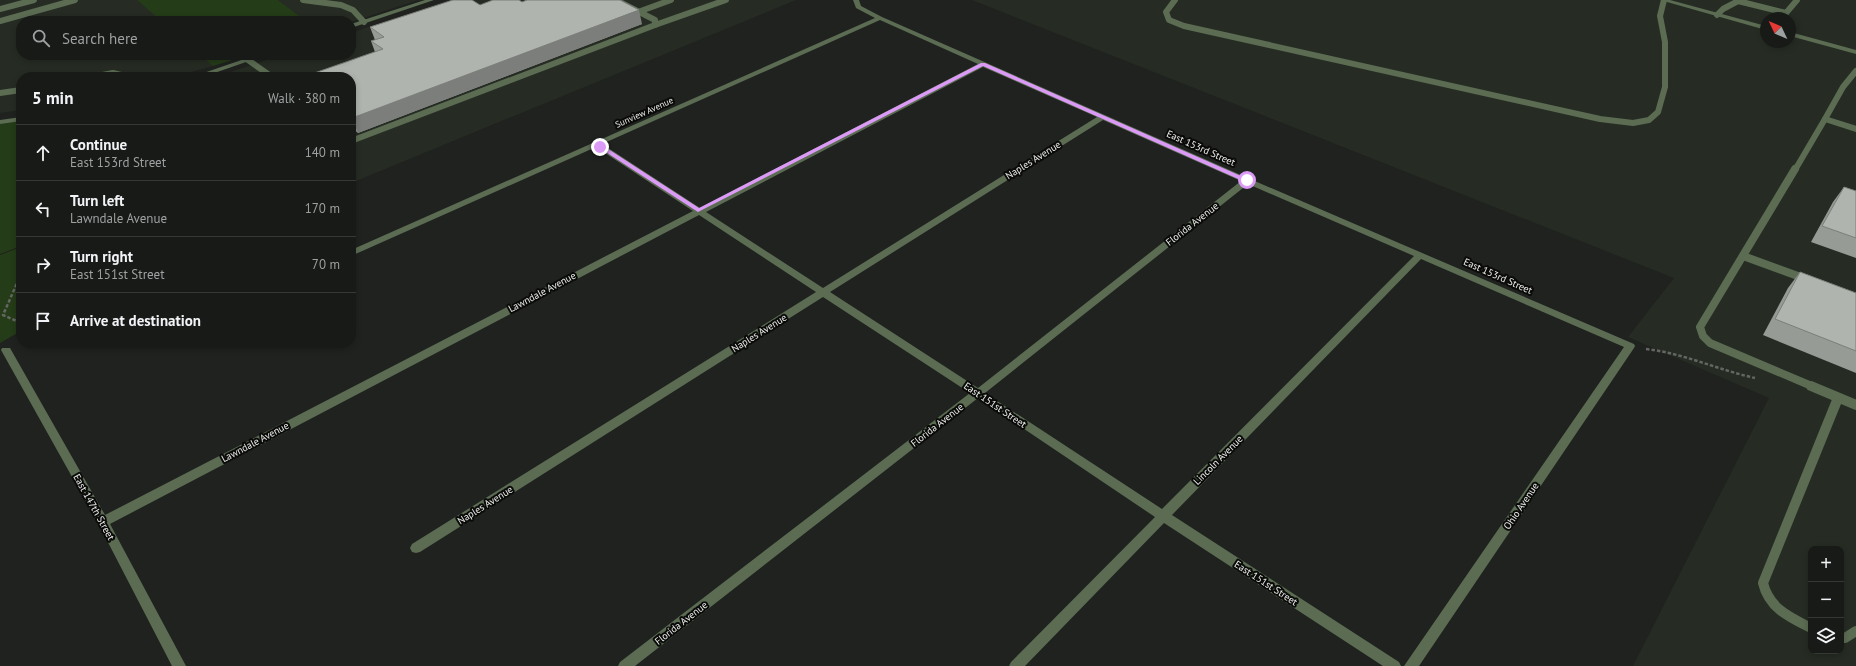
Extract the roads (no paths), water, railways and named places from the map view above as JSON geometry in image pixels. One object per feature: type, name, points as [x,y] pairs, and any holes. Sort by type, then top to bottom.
[{"type":"street","name":"East 153rd Street","points":[[856,0],[858,7],[880,18],[1102,117],[1630,346]]},
{"type":"street","points":[[1663,0],[1760,26]]},
{"type":"street","points":[[356,24],[426,1]]},
{"type":"street","name":"Sunview Avenue","points":[[356,251],[880,18]]},
{"type":"street","points":[[1796,36],[1856,52]]},
{"type":"street","points":[[211,72],[248,60]]},
{"type":"street","name":"Lawndale Avenue","points":[[103,522],[983,64]]},
{"type":"street","name":"Naples Avenue","points":[[416,548],[1102,117]]},
{"type":"street","points":[[0,122],[16,120]]},
{"type":"street","name":"East 151st Street","points":[[596,144],[1394,666]]},
{"type":"street","name":"Florida Avenue","points":[[625,666],[978,393],[1247,180]]},
{"type":"street","name":"Lincoln Avenue","points":[[1016,666],[1420,255]]},
{"type":"street","name":"Ohio Avenue","points":[[1411,666],[1630,346]]},
{"type":"street","name":"East 147th Street","points":[[6,350],[103,522],[179,666]]},
{"type":"lane","points":[[0,9],[34,0]]},
{"type":"lane","points":[[18,16],[75,0]]},
{"type":"lane","points":[[303,0],[341,5],[353,10],[364,22]]},
{"type":"lane","points":[[616,0],[655,20],[655,25]]},
{"type":"lane","points":[[638,12],[671,0]]},
{"type":"lane","points":[[356,139],[655,25],[726,0]]},
{"type":"lane","points":[[1175,0],[1166,12],[1169,20],[1184,26],[1600,119],[1633,123],[1649,120],[1658,112],[1665,87],[1665,42],[1660,16],[1663,0]]},
{"type":"lane","points":[[1717,15],[1736,0],[1786,13],[1798,0]]},
{"type":"lane","points":[[0,21],[16,17]]},
{"type":"lane","points":[[248,60],[265,72]]},
{"type":"lane","points":[[1856,71],[1843,88],[1824,119],[1700,327],[1703,336],[1710,343],[1856,405]]},
{"type":"lane","points":[[0,93],[16,91]]},
{"type":"lane","points":[[1824,119],[1856,129]]},
{"type":"lane","points":[[1743,256],[1814,282]]},
{"type":"lane","points":[[1808,626],[1775,608],[1768,600],[1763,583],[1838,398]]},
{"type":"lane","points":[[1844,638],[1856,631]]}]
